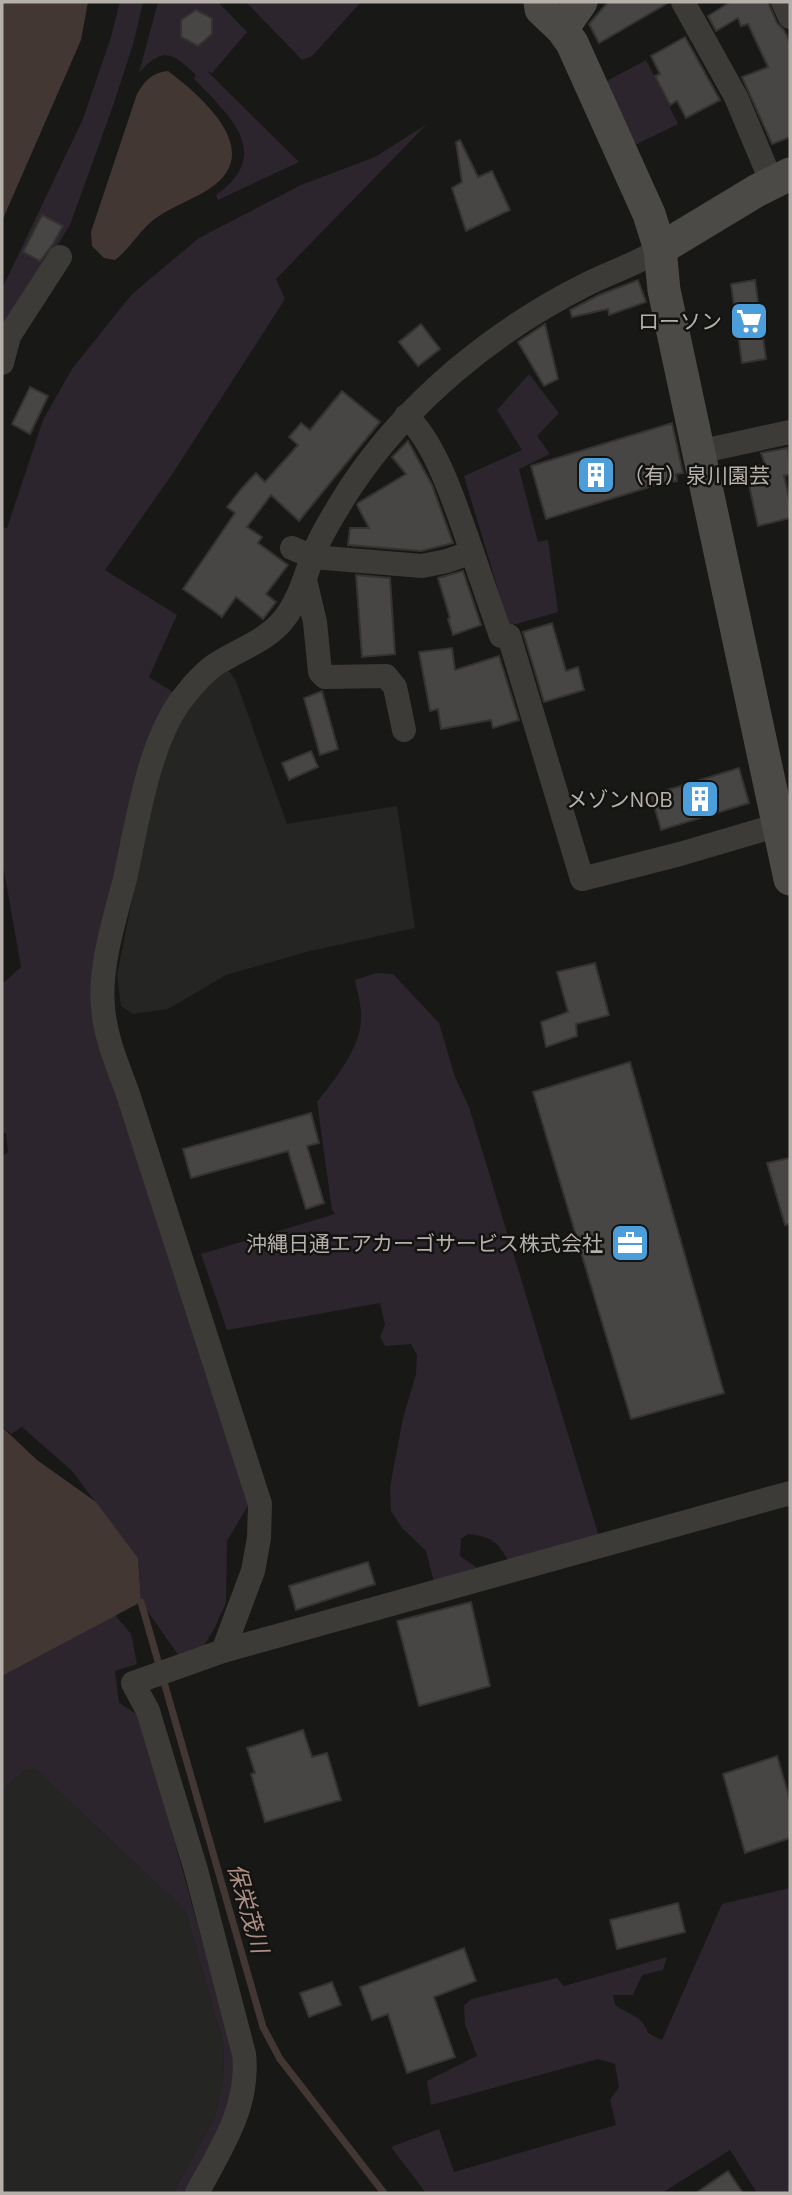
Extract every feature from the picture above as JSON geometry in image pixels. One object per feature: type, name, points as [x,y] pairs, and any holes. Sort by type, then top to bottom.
[{"type":"street","points":[[540,2],[541,9],[562,29],[576,52],[649,214],[660,249],[664,290],[790,879]]},
{"type":"street","points":[[562,29],[581,2]]},
{"type":"street","points":[[223,1651],[253,1571],[259,1538],[260,1504],[127,1091],[111,1050],[103,1006],[107,957],[147,778],[164,730],[184,696],[211,668],[269,635],[287,616],[303,562],[351,488],[406,416],[477,353],[528,318],[587,285],[644,259],[781,178],[683,2]]},
{"type":"street","points":[[783,2],[790,17]]},
{"type":"street","points":[[2,363],[9,336],[60,257]]},
{"type":"street","points":[[406,416],[416,425],[447,482],[501,636],[509,636],[582,879],[778,825]]},
{"type":"street","points":[[698,452],[790,432]]},
{"type":"street","points":[[303,562],[422,566],[472,552]]},
{"type":"street","points":[[303,562],[320,672],[326,677],[386,676],[396,687],[404,730]]},
{"type":"street","points":[[197,2193],[237,2119],[246,2073],[244,2054],[196,1870],[148,1712],[133,1683],[223,1651],[433,1595],[790,1493]]},
{"type":"shaded area","points":[[2,2],[88,2],[81,40],[2,221]]},
{"type":"shaded area","points":[[120,2],[143,2],[134,41],[114,103],[70,225],[2,335],[2,289],[83,119]]},
{"type":"shaded area","points":[[158,2],[218,2],[247,32],[212,73],[207,71],[299,162],[218,200],[216,195],[233,180],[242,164],[244,150],[240,135],[220,106],[194,79],[196,75],[181,61],[168,55],[161,56],[147,64],[139,73]]},
{"type":"shaded area","points":[[246,2],[361,2],[312,56],[302,60]]},
{"type":"shaded area","points":[[646,60],[678,124],[635,145],[605,82]]},
{"type":"shaded area","points":[[168,71],[196,95],[223,125],[230,142],[232,158],[225,174],[209,189],[156,218],[115,260],[104,258],[92,246],[91,232],[137,94],[150,78],[157,73]]},
{"type":"shaded area","points":[[427,124],[276,279],[285,299],[173,473],[105,570],[177,615],[149,677],[173,692],[99,965],[253,1497],[227,1541],[226,1603],[214,1629],[201,1650],[179,1656],[141,1602],[138,1558],[72,1471],[22,1427],[11,1434],[2,1426],[2,1156],[8,1152],[6,1133],[2,1133],[2,984],[21,967],[2,859],[2,527],[7,528],[43,420],[72,369],[132,294],[199,238],[301,185],[375,157]]},
{"type":"shaded area","points":[[529,374],[559,413],[537,436],[550,454],[519,469],[538,542],[548,540],[558,612],[509,626],[464,476],[522,450],[497,410]]},
{"type":"shaded area","points":[[229,671],[236,681],[287,824],[397,806],[415,928],[310,951],[226,975],[168,1009],[133,1014],[121,1006],[117,975],[150,811],[166,753],[182,715],[208,683]]},
{"type":"shaded area","points":[[377,973],[393,974],[439,1023],[455,1077],[469,1107],[600,1540],[511,1565],[490,1539],[468,1534],[461,1539],[460,1556],[476,1567],[475,1572],[434,1582],[426,1551],[402,1528],[391,1511],[390,1487],[403,1418],[416,1374],[417,1355],[411,1344],[385,1346],[380,1337],[385,1325],[380,1303],[227,1330],[201,1254],[335,1214],[332,1210],[317,1102],[357,1041],[361,1014],[355,980]]},
{"type":"shaded area","points":[[2,1427],[37,1460],[96,1502],[138,1558],[141,1602],[2,1676]]},
{"type":"shaded area","points":[[115,1615],[131,1634],[137,1664],[115,1671],[119,1703],[140,1716],[232,2050],[232,2096],[189,2193],[173,2193],[214,2119],[223,2082],[224,2046],[185,1910],[35,1769],[24,1771],[2,1790],[2,1676]]},
{"type":"shaded area","points":[[35,1769],[185,1910],[224,2046],[223,2082],[214,2119],[173,2193],[2,2193],[2,1790],[24,1771]]},
{"type":"shaded area","points":[[790,1888],[790,2193],[757,2193],[730,2150],[662,2193],[426,2193],[391,2147],[439,2129],[454,2172],[616,2125],[610,2100],[619,2087],[615,2064],[598,2059],[431,2105],[427,2081],[477,2056],[465,2024],[464,2006],[471,1999],[557,1978],[564,1986],[667,1957],[663,1970],[642,1975],[633,1995],[613,1995],[615,2005],[639,2019],[648,2033],[662,2040],[722,1904]]},
{"type":"building","points":[[608,2],[668,3],[599,43],[589,24]]},
{"type":"building","points":[[730,2],[768,2],[777,23],[790,42],[790,137],[772,144],[742,77],[768,67],[748,24],[741,26],[738,18],[716,31],[708,16]]},
{"type":"building","points":[[196,10],[212,18],[212,34],[198,46],[181,37],[181,20]]},
{"type":"building","points":[[685,37],[720,100],[686,118],[677,101],[670,105],[655,76],[660,74],[651,56]]},
{"type":"building","points":[[460,140],[478,177],[492,171],[510,210],[466,231],[452,188],[462,182],[456,142]]},
{"type":"building","points":[[42,215],[63,226],[40,261],[23,252]]},
{"type":"building","points":[[638,280],[646,302],[609,315],[608,309],[572,317],[570,310]]},
{"type":"building","name":"ローソン","points":[[755,280],[766,359],[742,363],[731,284]]},
{"type":"building","points":[[421,324],[440,349],[418,366],[399,342]]},
{"type":"building","points":[[545,324],[558,379],[544,386],[518,342]]},
{"type":"building","points":[[30,387],[48,396],[30,434],[12,424]]},
{"type":"building","points":[[342,391],[380,422],[299,521],[271,495],[247,527],[262,537],[258,543],[288,565],[266,594],[276,602],[263,619],[236,597],[222,617],[183,589],[235,513],[227,507],[242,488],[256,473],[265,482],[298,445],[289,437],[301,423],[310,430]]},
{"type":"building","name":"（有）泉川園芸","points":[[672,423],[683,473],[676,474],[677,481],[659,484],[546,519],[531,466]]},
{"type":"building","points":[[408,441],[432,485],[453,543],[421,551],[348,545],[350,528],[369,528],[358,503],[406,474],[392,457]]},
{"type":"building","points":[[788,448],[790,474],[784,476],[790,502],[790,518],[758,526],[745,467],[765,464],[761,453]]},
{"type":"building","points":[[463,571],[481,625],[453,635],[438,578]]},
{"type":"building","points":[[356,575],[390,578],[395,654],[362,657]]},
{"type":"building","points":[[552,623],[566,671],[578,667],[584,690],[544,702],[523,632]]},
{"type":"building","points":[[452,648],[455,670],[499,656],[519,720],[493,728],[491,720],[441,729],[438,709],[430,711],[419,652]]},
{"type":"building","points":[[322,691],[338,749],[320,755],[304,698]]},
{"type":"building","points":[[311,751],[318,767],[289,780],[282,763]]},
{"type":"building","name":"メゾンNOB","points":[[739,768],[749,803],[661,830],[651,795]]},
{"type":"building","points":[[595,963],[609,1015],[576,1024],[577,1036],[546,1047],[541,1022],[568,1012],[557,972]]},
{"type":"building","name":"沖縄日通エアカーゴサービス株式会社","points":[[630,1062],[724,1393],[631,1419],[533,1092]]},
{"type":"building","points":[[311,1113],[319,1143],[307,1146],[324,1203],[306,1209],[288,1151],[191,1178],[183,1149]]},
{"type":"building","points":[[790,1158],[790,1224],[785,1225],[767,1163]]},
{"type":"building","points":[[368,1562],[375,1584],[296,1610],[289,1586]]},
{"type":"building","points":[[471,1602],[490,1686],[419,1706],[397,1621]]},
{"type":"building","points":[[303,1730],[312,1757],[327,1753],[341,1800],[265,1822],[251,1774],[255,1773],[247,1748]]},
{"type":"building","points":[[777,1756],[790,1800],[790,1838],[745,1853],[723,1774]]},
{"type":"building","points":[[678,1903],[685,1932],[617,1949],[610,1920]]},
{"type":"building","points":[[464,1948],[476,1981],[434,1997],[455,2057],[407,2073],[388,2014],[372,2020],[360,1987]]},
{"type":"building","points":[[332,1982],[341,2005],[309,2017],[300,1993]]},
{"type":"building","points":[[728,2171],[743,2193],[696,2193]]},
{"type":"waterway","name":"保栄茂川","points":[[141,1602],[263,2027],[280,2059],[384,2193]]},
{"type":"place","name":"ローソン","points":[[749,321]]},
{"type":"place","name":"（有）泉川園芸","points":[[596,475]]},
{"type":"place","name":"メゾンNOB","points":[[700,799]]},
{"type":"place","name":"沖縄日通エアカーゴサービス株式会社","points":[[630,1243]]}]
